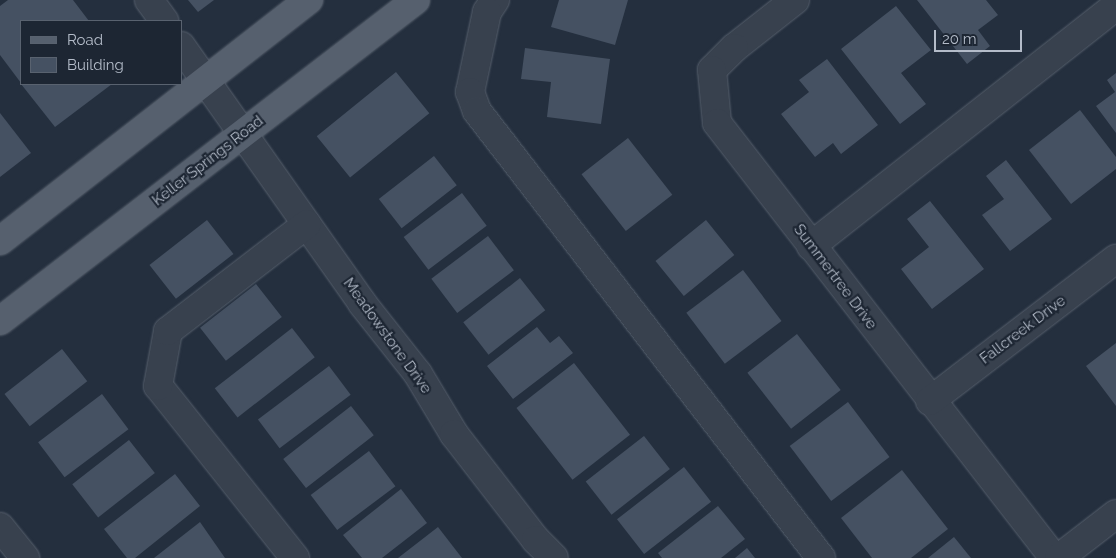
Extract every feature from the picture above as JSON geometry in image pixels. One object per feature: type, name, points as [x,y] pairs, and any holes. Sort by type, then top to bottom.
[{"type":"main road","points":[[0,241],[309,0]]},
{"type":"main road","name":"Keller Springs Road","points":[[0,321],[416,0]]},
{"type":"street","points":[[149,0],[163,20]]},
{"type":"street","points":[[495,0],[487,12],[470,92],[477,111],[821,558]]},
{"type":"street","name":"Summertree Drive","points":[[795,0],[734,48],[712,70],[713,100],[717,123],[930,401],[1054,558]]},
{"type":"street","points":[[811,246],[1116,6]]},
{"type":"street","name":"Meadowstone Drive","points":[[182,47],[307,224],[418,374],[454,434],[536,540],[554,558]]},
{"type":"street","points":[[295,558],[158,386],[168,331],[307,224]]},
{"type":"street","name":"Fallcreek Drive","points":[[930,401],[1116,259]]},
{"type":"street","points":[[1059,558],[1116,514]]},
{"type":"street","points":[[0,526],[24,558]]},
{"type":"building","points":[[8,0],[73,0],[88,20],[20,20],[20,82],[0,55],[0,6]]},
{"type":"building","points":[[188,0],[214,0],[198,12]]},
{"type":"building","points":[[559,0],[628,0],[615,45],[551,27]]},
{"type":"building","points":[[917,0],[986,0],[998,15],[978,30],[990,46],[967,64]]},
{"type":"building","points":[[896,6],[931,50],[901,73],[926,104],[900,124],[841,49]]},
{"type":"building","points":[[525,48],[610,59],[601,124],[547,117],[551,82],[521,79]]},
{"type":"building","points":[[827,59],[878,125],[841,154],[833,143],[815,157],[781,114],[809,92],[799,80]]},
{"type":"building","points":[[396,72],[429,113],[350,177],[317,136]]},
{"type":"building","points":[[1116,73],[1116,133],[1096,106],[1115,92],[1107,80]]},
{"type":"building","points":[[22,85],[111,85],[55,127]]},
{"type":"building","points":[[1080,110],[1116,157],[1116,169],[1071,204],[1029,150]]},
{"type":"building","points":[[0,113],[31,153],[0,177]]},
{"type":"building","points":[[628,138],[672,195],[626,231],[582,174]]},
{"type":"building","points":[[434,156],[457,185],[402,228],[379,199]]},
{"type":"building","points":[[1006,160],[1052,219],[1010,251],[982,215],[1004,199],[986,176]]},
{"type":"building","points":[[462,193],[487,226],[428,270],[404,237]]},
{"type":"building","points":[[930,201],[984,269],[932,309],[901,269],[929,247],[907,219]]},
{"type":"building","points":[[207,220],[233,254],[176,299],[149,265]]},
{"type":"building","points":[[706,220],[734,255],[684,296],[655,261]]},
{"type":"building","points":[[488,236],[514,270],[457,313],[431,279]]},
{"type":"building","points":[[743,270],[782,321],[725,364],[686,313]]},
{"type":"building","points":[[520,278],[545,310],[489,355],[463,322]]},
{"type":"building","points":[[256,284],[282,317],[226,361],[200,328]]},
{"type":"building","points":[[537,327],[550,343],[559,336],[573,353],[513,399],[487,366]]},
{"type":"building","points":[[292,328],[315,357],[238,417],[215,388]]},
{"type":"building","points":[[797,334],[841,390],[791,429],[747,373]]},
{"type":"building","points":[[1116,343],[1116,406],[1086,366]]},
{"type":"building","points":[[62,349],[87,381],[30,426],[4,394]]},
{"type":"building","points":[[574,363],[630,435],[573,480],[516,408]]},
{"type":"building","points":[[329,366],[351,395],[280,448],[258,420]]},
{"type":"building","points":[[102,394],[128,429],[65,477],[38,442]]},
{"type":"building","points":[[848,402],[890,457],[831,501],[790,446]]},
{"type":"building","points":[[351,406],[374,435],[306,488],[283,459]]},
{"type":"building","points":[[644,436],[670,469],[612,515],[586,482]]},
{"type":"building","points":[[129,440],[155,473],[98,517],[72,484]]},
{"type":"building","points":[[369,451],[395,486],[337,530],[311,495]]},
{"type":"building","points":[[684,467],[711,502],[644,554],[617,519]]},
{"type":"building","points":[[902,470],[948,529],[911,558],[872,558],[841,518]]},
{"type":"building","points":[[175,474],[200,506],[135,558],[127,558],[104,529]]},
{"type":"building","points":[[401,489],[427,523],[382,558],[362,558],[343,535]]},
{"type":"building","points":[[718,506],[745,539],[721,558],[662,558],[658,553]]},
{"type":"building","points":[[200,522],[225,558],[154,558]]},
{"type":"building","points":[[438,527],[462,558],[398,558]]},
{"type":"building","points":[[954,537],[971,558],[928,558]]},
{"type":"building","points":[[747,548],[755,558],[735,558]]}]
